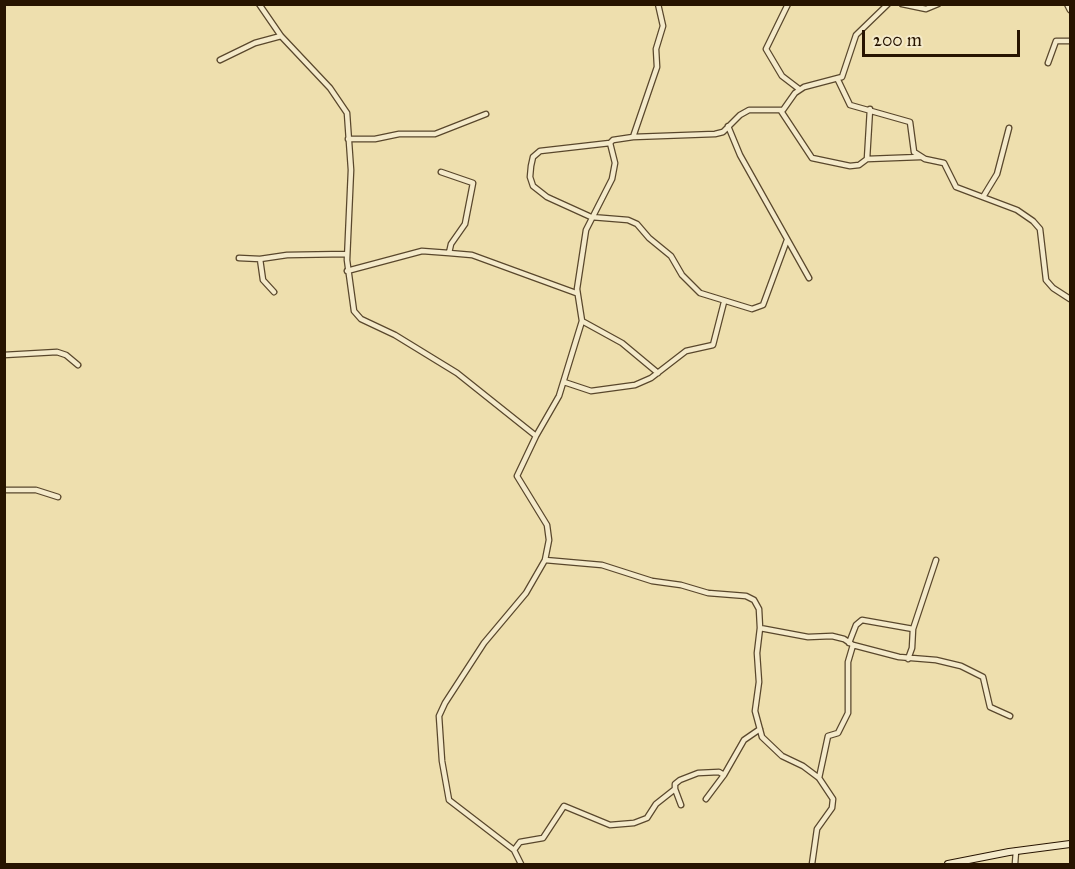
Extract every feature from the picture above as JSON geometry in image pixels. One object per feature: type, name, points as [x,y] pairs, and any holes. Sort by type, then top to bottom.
[{"type":"main road","points":[[948,864],[1016,851],[1071,844]]},
{"type":"street","points":[[259,4],[281,36],[342,104],[347,113],[351,170],[347,271],[354,311],[358,317],[457,373],[537,436]]},
{"type":"street","points":[[633,136],[657,65],[656,49],[663,26],[658,4]]},
{"type":"street","points":[[788,4],[766,50],[782,76],[799,89]]},
{"type":"street","points":[[781,111],[799,89],[817,81],[838,80],[844,75],[856,36],[888,4]]},
{"type":"street","points":[[902,4],[926,9],[938,4]]},
{"type":"street","points":[[1067,4],[1071,10]]},
{"type":"street","points":[[220,60],[255,43],[281,36]]},
{"type":"street","points":[[1048,63],[1056,41],[1071,41]]},
{"type":"street","points":[[838,80],[850,105],[909,122],[912,148],[920,157]]},
{"type":"street","points":[[867,159],[870,109]]},
{"type":"street","points":[[781,111],[749,110],[715,134],[633,136],[613,140],[610,143],[550,147],[533,157],[530,177],[538,192],[591,217],[628,220],[637,224],[671,256],[690,285],[724,302],[752,309],[763,305],[787,240]]},
{"type":"street","points":[[781,111],[812,158],[850,166],[859,165],[867,159],[920,157],[943,163],[956,187],[1023,213],[1039,227],[1046,280],[1053,288],[1071,299]]},
{"type":"street","points":[[348,139],[399,134],[435,134],[486,114]]},
{"type":"street","points":[[728,126],[809,278]]},
{"type":"street","points":[[983,197],[997,174],[1009,128]]},
{"type":"street","points":[[521,864],[514,850],[449,800],[442,761],[439,716],[444,703],[484,643],[526,593],[545,560],[549,540],[548,525],[517,476],[564,382],[582,321],[576,293],[586,230],[612,179],[615,163],[610,143]]},
{"type":"street","points":[[441,172],[472,181],[473,186],[464,228],[451,244],[449,253]]},
{"type":"street","points":[[347,271],[422,250],[472,255],[576,293]]},
{"type":"street","points":[[239,258],[260,260],[287,255],[347,254]]},
{"type":"street","points":[[260,260],[263,280],[274,292]]},
{"type":"street","points":[[564,382],[591,391],[635,385],[658,373],[686,351],[713,345],[724,302]]},
{"type":"street","points":[[582,321],[622,343],[658,373]]},
{"type":"street","points":[[4,355],[57,352],[66,355],[78,365]]},
{"type":"street","points":[[4,490],[36,490],[58,497]]},
{"type":"street","points":[[545,560],[602,565],[652,581],[681,585],[708,593],[751,597],[759,609],[760,628],[757,653],[759,682],[755,708],[760,729],[765,740],[782,756],[803,766],[819,778],[830,792],[833,804],[818,829],[812,864]]},
{"type":"street","points":[[908,659],[912,648],[913,628],[936,560]]},
{"type":"street","points":[[819,778],[828,736],[838,733],[848,713],[848,662],[851,644],[860,620],[913,628]]},
{"type":"street","points":[[760,628],[808,638],[832,636],[851,644],[908,659],[936,660],[962,666],[985,680],[990,707],[1010,716]]},
{"type":"street","points":[[706,799],[724,775],[744,740],[760,729]]},
{"type":"street","points":[[681,805],[675,789],[675,784],[680,780],[698,773],[719,772],[724,775]]},
{"type":"street","points":[[514,850],[520,842],[543,838],[564,806],[610,825],[634,824],[646,818],[656,804],[675,789]]},
{"type":"street","points":[[1015,864],[1016,851]]}]
